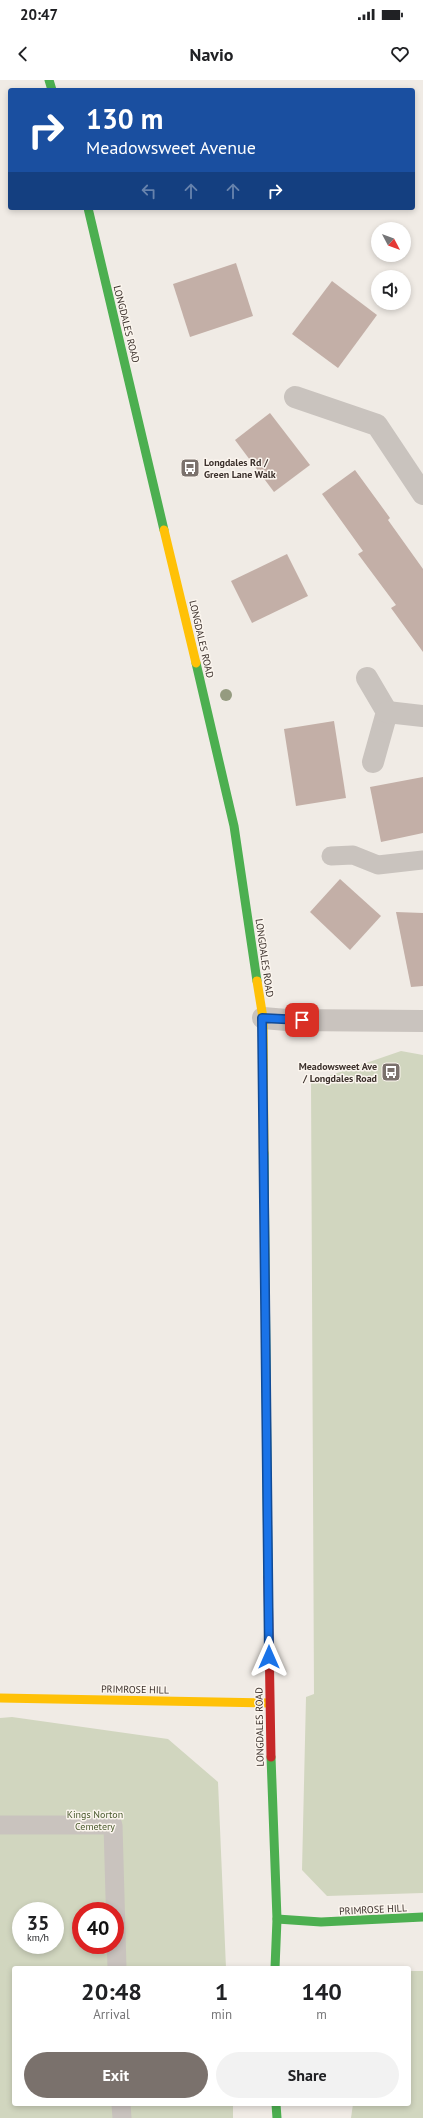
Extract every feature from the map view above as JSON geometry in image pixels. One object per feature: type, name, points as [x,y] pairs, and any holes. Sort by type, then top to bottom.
[{"type":"street","name":"LONGDALES ROAD","points":[[88,210],[234,826],[262,1018],[270,1703],[276,1919],[275,1966]]},
{"type":"street","points":[[295,397],[377,425],[423,494]]},
{"type":"street","points":[[367,678],[387,712],[373,762]]},
{"type":"street","points":[[387,712],[423,716]]},
{"type":"street","points":[[262,1018],[287,1020],[423,1021]]},
{"type":"street","name":"PRIMROSE HILL","points":[[0,1698],[270,1703]]},
{"type":"street","name":"PRIMROSE HILL","points":[[276,1919],[321,1922],[423,1917]]},
{"type":"street","points":[[276,2106],[277,2118]]},
{"type":"lane","points":[[331,856],[353,855],[378,865],[423,860]]},
{"type":"lane","points":[[0,1824],[113,1825],[117,1966]]},
{"type":"lane","points":[[121,2106],[122,2118]]},
{"type":"green space","points":[[401,1051],[423,1055],[423,1893],[327,1896],[302,1870],[306,1697],[314,1694],[311,1082]]},
{"type":"green space","name":"Kings Norton Cemetery","points":[[12,1717],[168,1739],[218,1782],[226,1966],[12,1966],[12,2106],[233,2106],[233,2118],[0,2118],[0,1718]]},
{"type":"green space","points":[[411,1971],[423,1971],[423,2118],[351,2118],[353,2106],[411,2106]]},
{"type":"building","points":[[236,263],[253,316],[190,337],[173,284]]},
{"type":"building","points":[[332,281],[377,315],[338,368],[292,334]]},
{"type":"building","points":[[270,413],[310,465],[274,492],[235,440]]},
{"type":"building","points":[[355,470],[390,518],[388,520],[423,569],[423,652],[391,608],[396,605],[358,554],[363,551],[322,494]]},
{"type":"building","points":[[287,554],[308,596],[252,623],[231,581]]},
{"type":"building","points":[[334,721],[346,798],[296,806],[284,729]]},
{"type":"building","points":[[423,777],[423,833],[381,842],[370,787]]},
{"type":"building","points":[[340,879],[381,916],[350,950],[310,912]]},
{"type":"building","points":[[396,912],[423,913],[423,986],[411,987]]},
{"type":"traffic: fast","points":[[49,80],[51,88]]},
{"type":"traffic: fast","points":[[88,210],[164,530]]},
{"type":"traffic: fast","points":[[196,663],[234,826],[257,981]]},
{"type":"traffic: fast","points":[[264,1153],[268,1577]]},
{"type":"traffic: fast","points":[[271,1757],[277,1919],[275,1966]]},
{"type":"traffic: fast","points":[[277,1919],[321,1922],[423,1917]]},
{"type":"traffic: fast","points":[[276,2106],[277,2118]]},
{"type":"traffic: slow","points":[[164,530],[196,663]]},
{"type":"traffic: slow","points":[[257,981],[263,1018],[264,1153]]},
{"type":"traffic: slow","points":[[0,1698],[269,1703]]},
{"type":"traffic: jam","points":[[268,1577],[271,1757]]},
{"type":"place","name":"Longdales Rd / Green Lane Walk","points":[[190,468]]},
{"type":"place","name":"Meadowsweet Ave / Longdales Road","points":[[391,1072]]},
{"type":"route","points":[[269,1657],[262,1018],[302,1020]]}]
